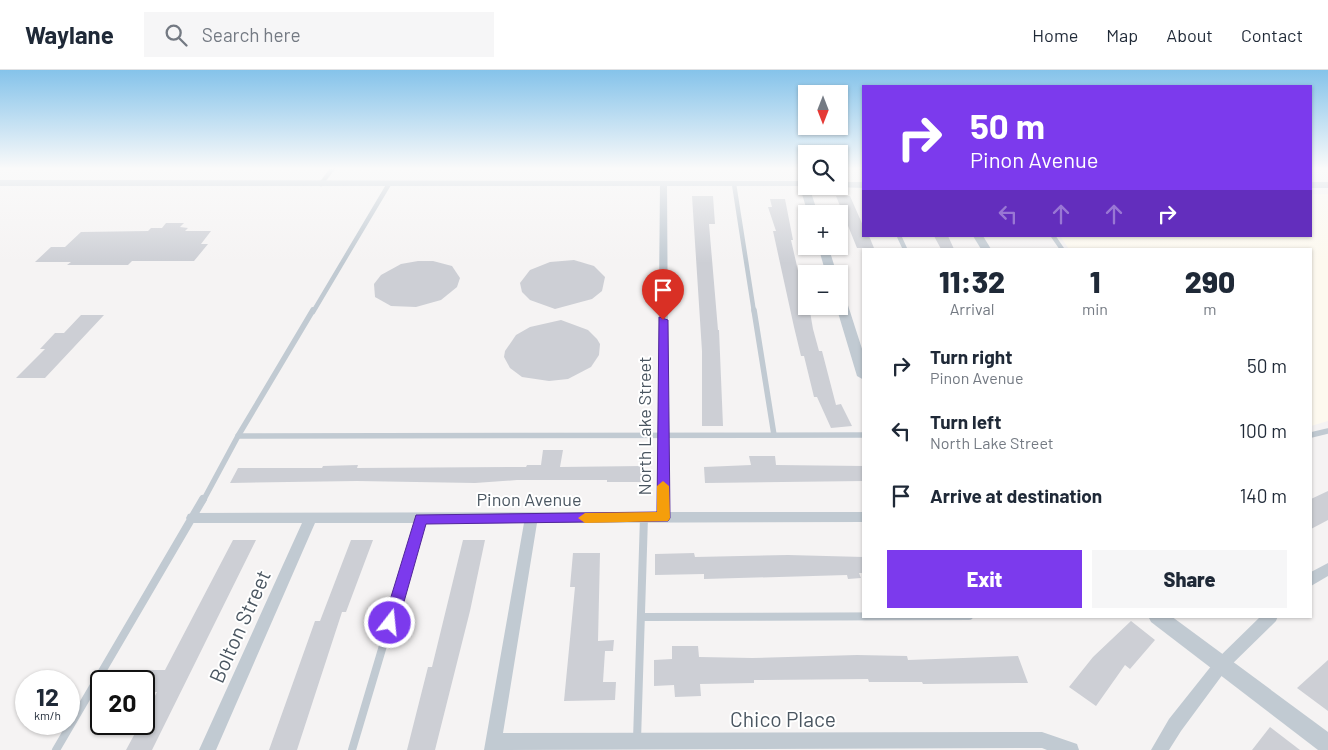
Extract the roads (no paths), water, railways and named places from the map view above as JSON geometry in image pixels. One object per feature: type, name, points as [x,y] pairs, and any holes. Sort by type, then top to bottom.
[{"type":"street","name":"North Lake Street","points":[[663,200],[663,518]]},
{"type":"street","points":[[979,237],[985,248]]},
{"type":"street","points":[[845,315],[862,370]]},
{"type":"street","name":"Pinon Avenue","points":[[193,518],[862,518]]},
{"type":"street","name":"Bolton Street","points":[[208,750],[310,518]]},
{"type":"street","points":[[493,745],[531,518]]},
{"type":"street","points":[[1312,579],[1328,569]]},
{"type":"street","points":[[1160,618],[1328,745]]},
{"type":"street","points":[[1159,750],[1175,725],[1222,665],[1269,618]]},
{"type":"street","name":"Chico Place","points":[[493,745],[637,740],[1042,740],[1071,750]]},
{"type":"lane","points":[[56,750],[193,518],[238,436],[380,200]]},
{"type":"lane","points":[[737,200],[774,435]]},
{"type":"lane","points":[[1054,237],[1061,248]]},
{"type":"lane","points":[[1312,436],[1328,431]]},
{"type":"lane","points":[[238,436],[862,434]]},
{"type":"lane","points":[[352,750],[421,518]]},
{"type":"lane","points":[[637,740],[644,518]]},
{"type":"lane","points":[[642,617],[862,616]]}]
